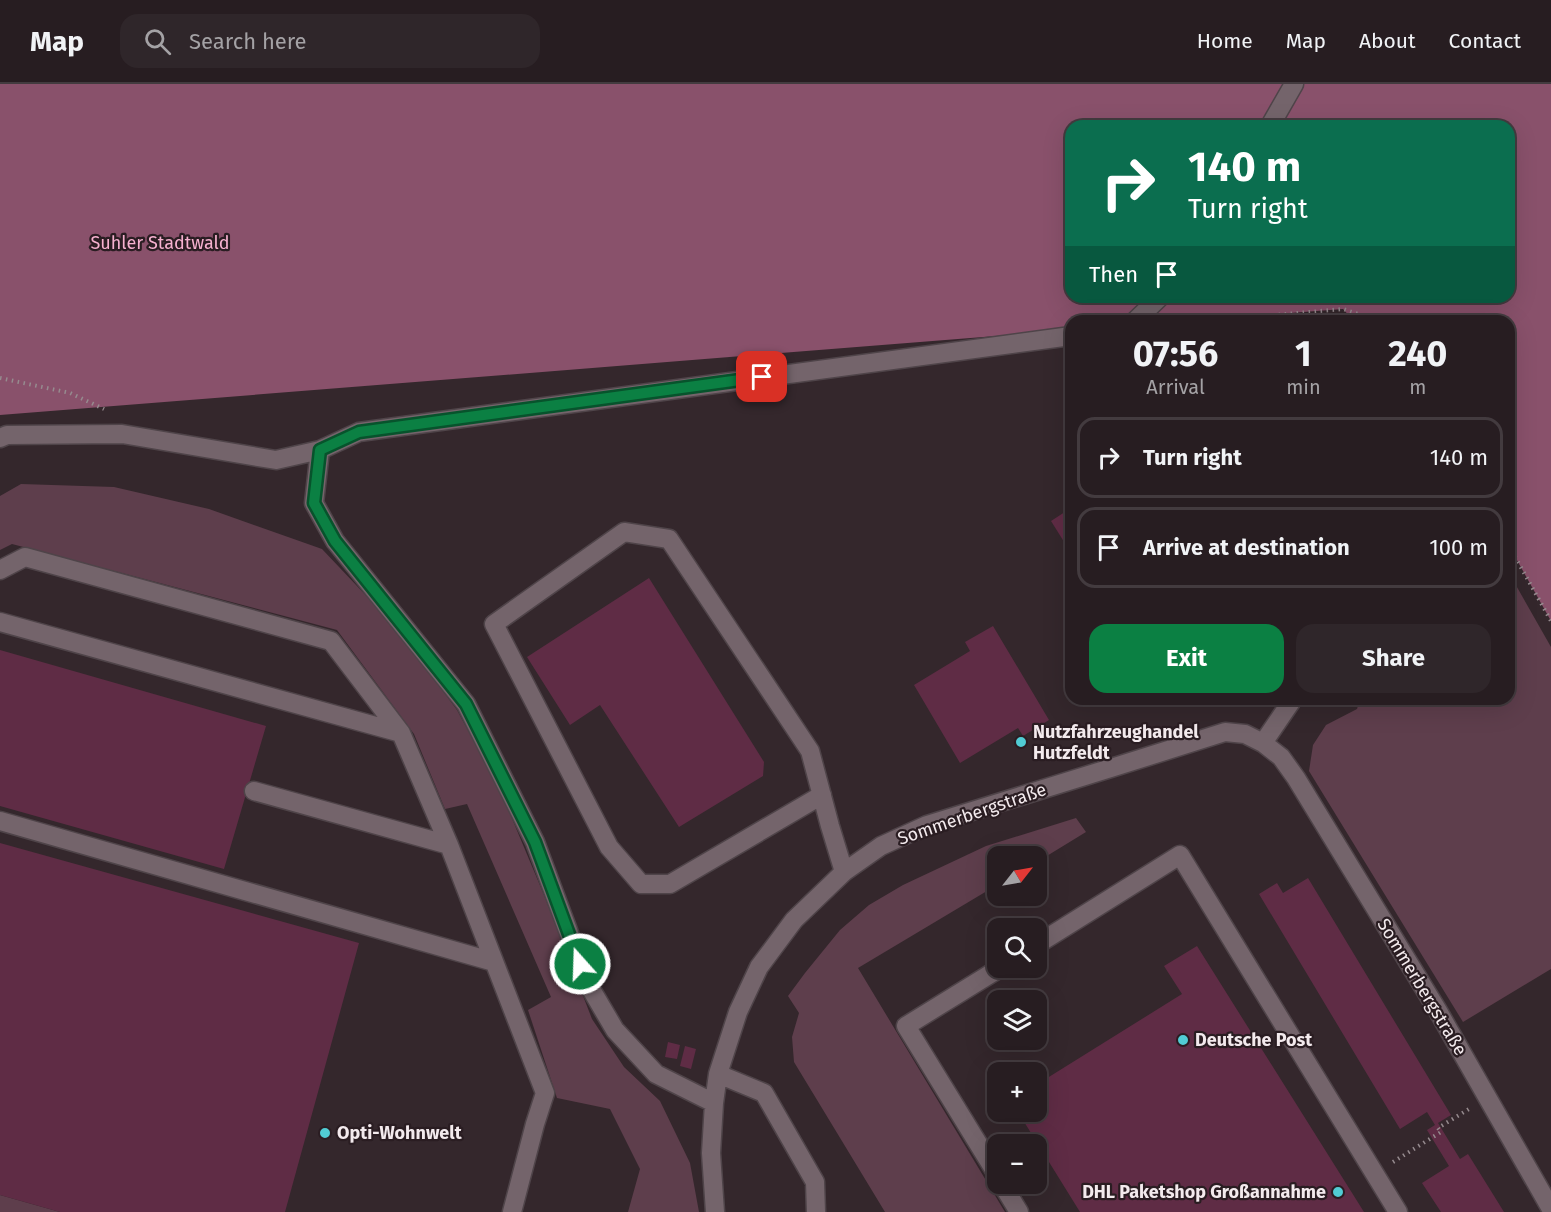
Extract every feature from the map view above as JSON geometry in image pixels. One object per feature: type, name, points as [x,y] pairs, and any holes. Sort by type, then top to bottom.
[{"type":"street","points":[[1273,120],[1294,84]]},
{"type":"street","points":[[1141,315],[1154,303]]},
{"type":"street","points":[[0,438],[8,435],[122,434],[276,460],[320,450],[359,432],[1065,337]]},
{"type":"street","points":[[320,450],[314,503],[335,541],[466,704],[535,842],[588,984],[615,1030],[656,1074],[714,1103]]},
{"type":"street","points":[[822,795],[670,884],[641,884],[609,847],[494,624],[624,532],[669,539],[810,751],[844,872]]},
{"type":"street","points":[[0,570],[25,557],[332,641],[401,733],[448,845],[545,1093],[512,1212]]},
{"type":"street","points":[[0,622],[401,733]]},
{"type":"street","points":[[1263,743],[1289,705]]},
{"type":"street","name":"Sommerbergstraße","points":[[715,1212],[711,1153],[714,1103],[718,1074],[738,1012],[759,967],[794,920],[844,872],[881,846],[927,825],[1225,732],[1245,734],[1263,743],[1281,758],[1296,778],[1438,1011],[1551,1209]]},
{"type":"street","points":[[254,791],[448,845]]},
{"type":"street","points":[[0,821],[494,962]]},
{"type":"street","points":[[1047,938],[1180,855],[1398,1212]]},
{"type":"street","points":[[987,976],[906,1026],[987,1158]]},
{"type":"street","points":[[718,1074],[764,1093],[815,1182],[816,1212]]},
{"type":"street","points":[[1008,1194],[1019,1212]]},
{"type":"path","points":[[1275,315],[1343,309],[1360,315]]},
{"type":"path","points":[[0,378],[70,393],[112,413]]},
{"type":"path","points":[[1515,557],[1551,621]]},
{"type":"path","points":[[1374,1173],[1441,1132],[1438,1128],[1487,1098]]},
{"type":"shaded area","points":[[21,484],[114,487],[209,509],[322,549],[392,623],[457,710],[500,790],[592,1019],[624,1067],[660,1101],[690,1163],[699,1212],[628,1212],[640,1169],[610,1109],[557,1098],[528,1010],[551,997],[467,804],[445,809],[414,734],[337,630],[12,544],[0,550],[0,496]]},
{"type":"shaded area","points":[[1515,584],[1551,647],[1551,969],[1463,1022],[1309,771],[1313,745],[1326,725],[1357,709],[1358,705],[1515,705]]},
{"type":"shaded area","points":[[1076,818],[1086,832],[1047,856],[1047,846],[987,846],[987,891],[858,968],[987,1182],[987,1194],[994,1194],[1005,1212],[885,1212],[794,1062],[792,1037],[799,1013],[788,996],[840,930],[869,905],[903,885],[986,846]]},
{"type":"shaded area","points":[[0,1195],[60,1212],[0,1212]]},
{"type":"green space","name":"Suhler Stadtwald","points":[[0,84],[1551,84],[1551,621],[1515,557],[1515,315],[1348,315],[1343,309],[1264,315],[1065,315],[1065,330],[0,415]]},
{"type":"building","points":[[1065,512],[1065,543],[1051,521]]},
{"type":"building","points":[[649,578],[764,762],[763,776],[679,827],[600,705],[570,725],[527,657]]},
{"type":"building","points":[[993,626],[1049,720],[1023,736],[1018,728],[960,763],[914,685],[970,651],[965,642]]},
{"type":"building","points":[[0,650],[266,726],[224,869],[0,806]]},
{"type":"building","points":[[0,843],[359,943],[285,1212],[60,1212],[0,1195]]},
{"type":"building","points":[[1308,878],[1451,1115],[1438,1123],[1460,1159],[1468,1154],[1504,1212],[1441,1212],[1422,1183],[1449,1166],[1427,1130],[1435,1125],[1427,1112],[1400,1129],[1259,894],[1277,883],[1283,893]]},
{"type":"building","name":"Deutsche Post","points":[[1197,946],[1364,1212],[1080,1212],[1047,1159],[1047,1134],[1032,1134],[1024,1122],[1047,1122],[1047,1078],[1182,994],[1164,966]]},
{"type":"building","points":[[668,1042],[680,1045],[677,1059],[665,1057]]},
{"type":"building","points":[[685,1046],[696,1049],[691,1069],[680,1066]]},
{"type":"place","name":"Nutzfahrzeughandel Hutzfeldt","points":[[1021,742]]},
{"type":"place","name":"Deutsche Post","points":[[1183,1040]]},
{"type":"place","name":"Opti-Wohnwelt","points":[[325,1133]]},
{"type":"place","name":"DHL Paketshop Großannahme","points":[[1338,1192]]},
{"type":"route","points":[[580,964],[535,842],[466,704],[335,541],[314,503],[320,450],[359,432],[762,377]]}]
